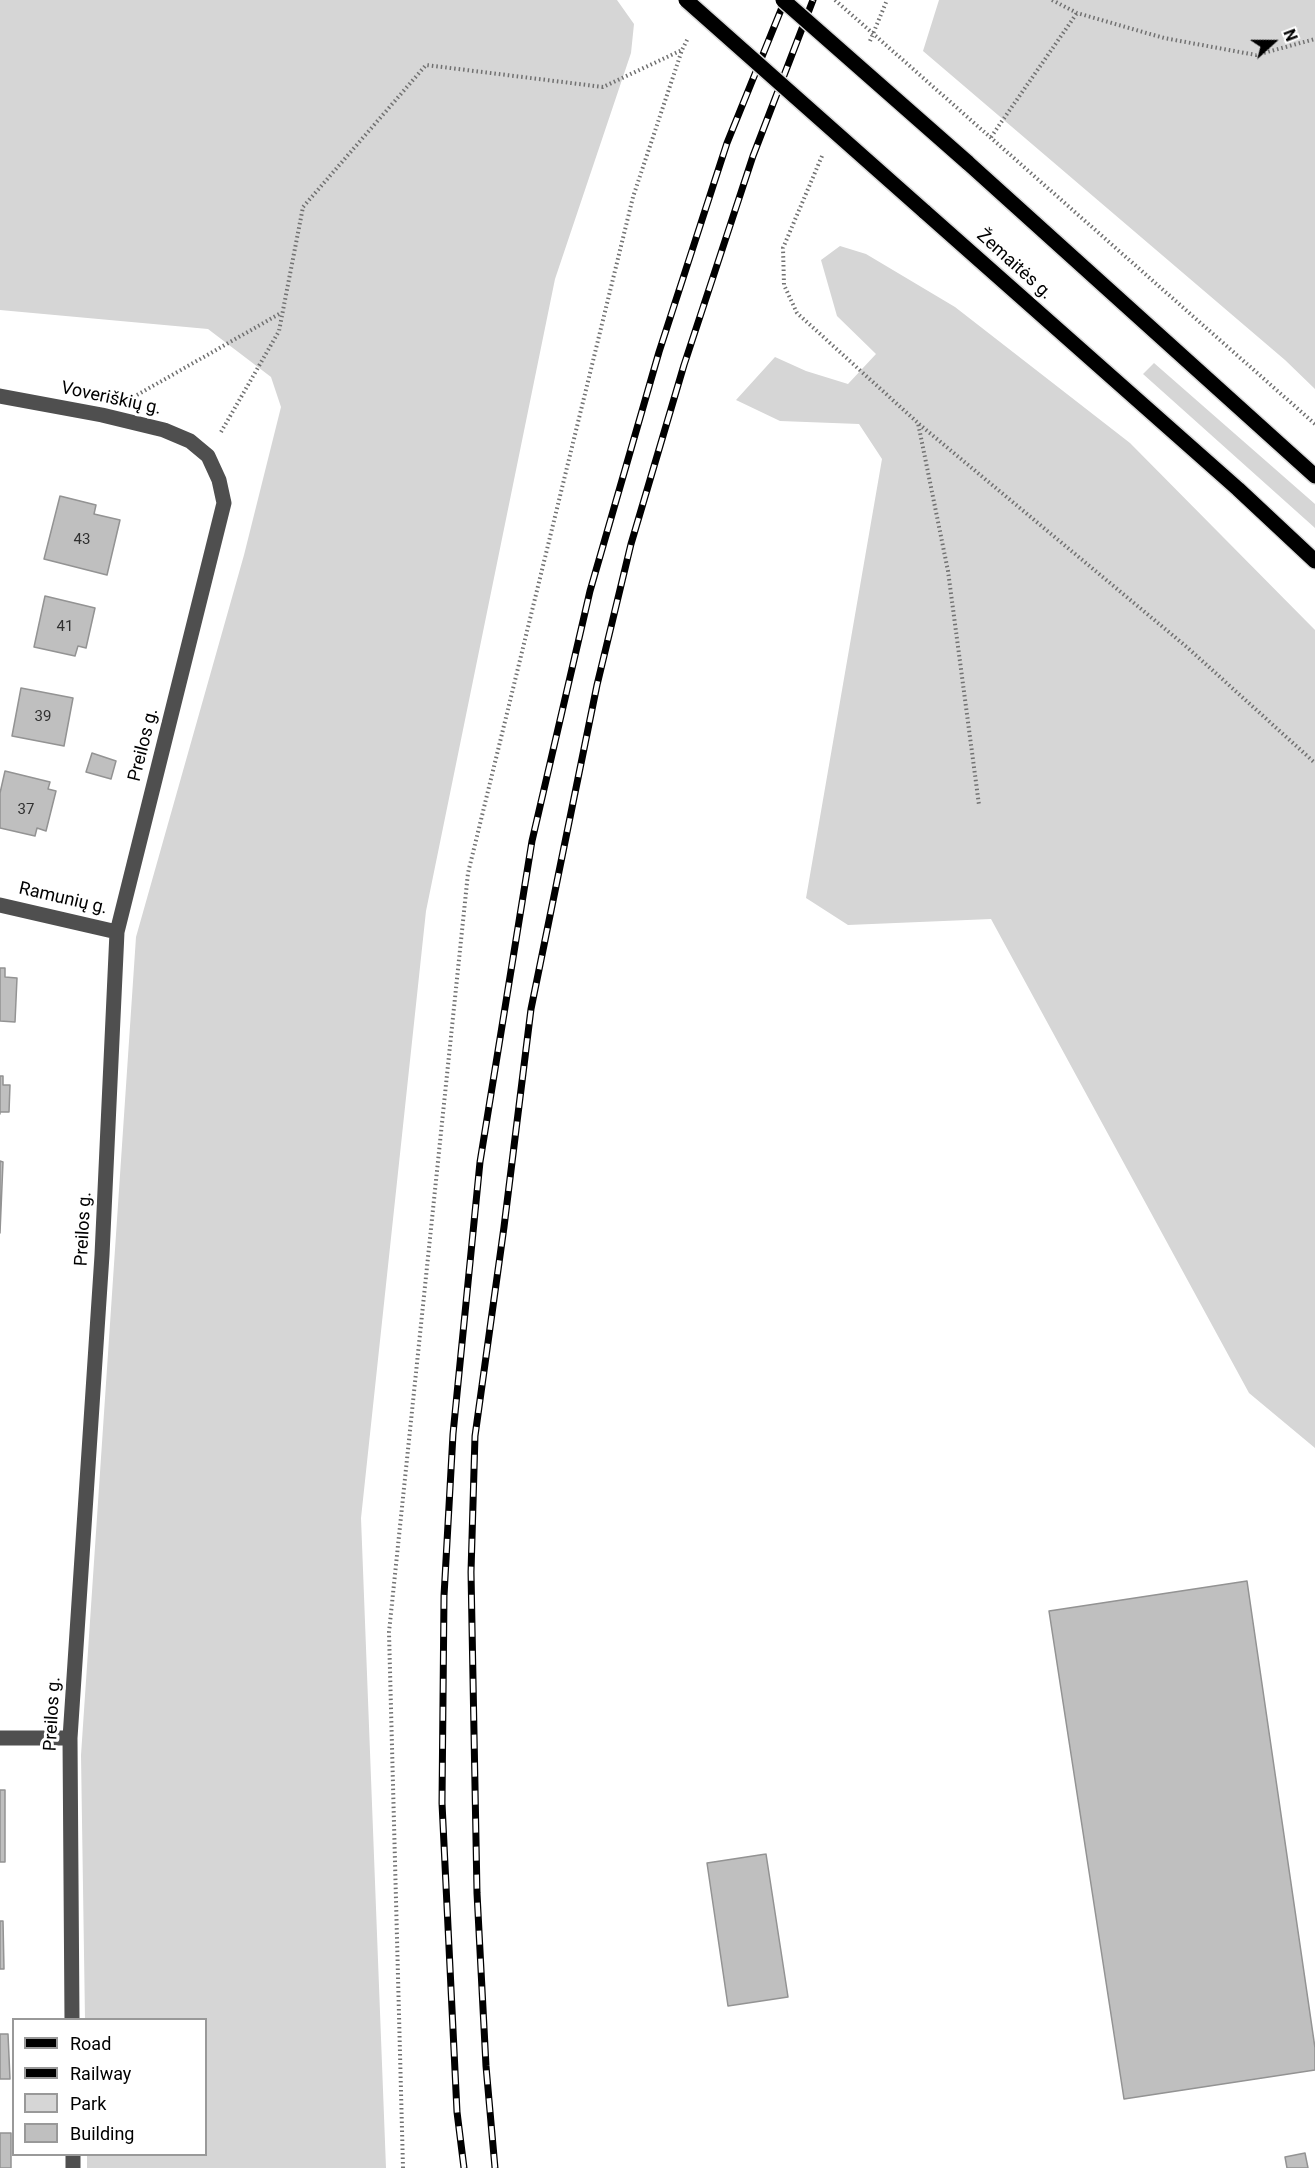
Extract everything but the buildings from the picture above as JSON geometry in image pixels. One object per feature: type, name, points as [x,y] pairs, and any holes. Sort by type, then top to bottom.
[{"type":"main road","name":"Žemaitės g.","points":[[686,0],[1238,489],[1315,561]]},
{"type":"main road","points":[[783,0],[967,162],[1315,476]]},
{"type":"street","name":"Voveriškių g.","points":[[0,396],[102,415],[164,430],[190,441],[208,456]]},
{"type":"street","name":"Preilos g.","points":[[72,2018],[70,1738],[102,1255],[117,932],[224,503],[219,480],[208,456]]},
{"type":"street","name":"Ramunių g.","points":[[0,905],[117,932]]},
{"type":"street","points":[[0,1738],[70,1738]]},
{"type":"path","points":[[835,0],[1315,424]]},
{"type":"path","points":[[1052,0],[1077,13],[1164,38],[1256,56],[1315,39]]},
{"type":"path","points":[[990,137],[1077,13]]},
{"type":"path","points":[[403,2168],[389,1632],[468,873],[633,196],[682,50],[692,30]]},
{"type":"path","points":[[208,456],[279,331],[303,207],[426,65],[603,87],[682,50]]},
{"type":"path","points":[[783,248],[784,285],[797,313],[918,423],[1188,648],[1315,763]]},
{"type":"path","points":[[102,415],[282,313]]},
{"type":"path","points":[[918,423],[948,571],[979,805]]},
{"type":"green space","points":[[0,0],[617,0],[634,24],[631,53],[555,279],[426,911],[361,1518],[386,2168],[87,2168],[87,2156],[207,2156],[207,2018],[85,2018],[81,1755],[136,937],[244,555],[281,407],[271,377],[208,329],[0,310]]},
{"type":"green space","points":[[939,0],[1315,0],[1315,389],[1285,360],[923,51]]},
{"type":"green space","points":[[840,246],[866,254],[955,307],[1130,443],[1315,630],[1315,1448],[1249,1393],[991,919],[848,925],[806,898],[882,459],[859,424],[780,421],[736,400],[775,357],[806,371],[848,384],[876,354],[837,316],[821,260]]},
{"type":"green space","points":[[1154,363],[1315,504],[1315,528],[1143,374]]},
{"type":"railway","points":[[464,2168],[457,2112],[442,1803],[444,1596],[453,1434],[480,1162],[532,841],[590,591],[659,352],[727,143],[785,0]]},
{"type":"railway","points":[[495,2168],[486,2066],[477,1893],[471,1572],[475,1436],[531,1009],[597,685],[631,544],[684,365],[753,156],[813,0]]}]
